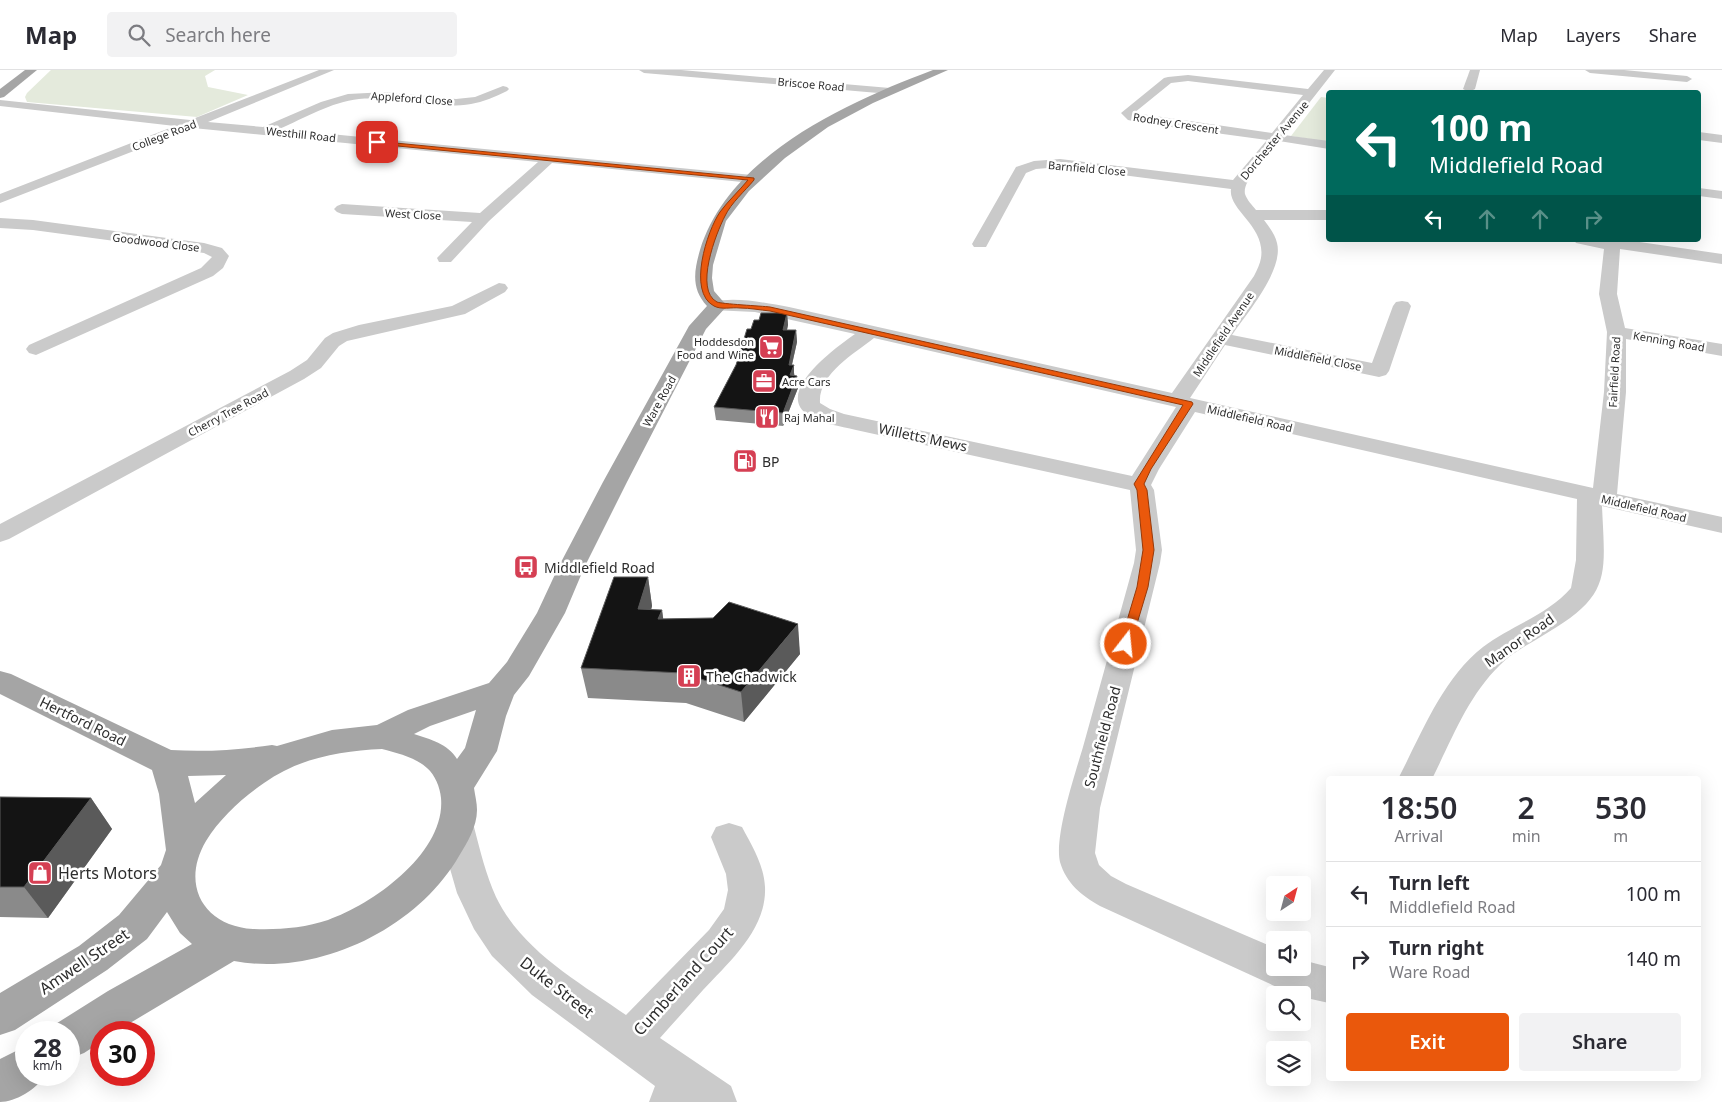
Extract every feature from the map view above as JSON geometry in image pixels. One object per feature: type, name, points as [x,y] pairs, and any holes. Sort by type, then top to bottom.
[{"type":"main road","points":[[0,95],[32,70]]},
{"type":"main road","points":[[718,306],[709,300],[704,288],[704,268],[709,247],[722,214],[752,179],[816,127],[851,108],[943,70]]},
{"type":"main road","name":"Ware Road","points":[[457,786],[481,751],[490,716],[500,691],[518,668],[551,613],[602,508],[698,326],[718,306]]},
{"type":"main road","name":"Hertford Road","points":[[0,681],[166,762],[196,764],[239,762],[290,754]]},
{"type":"main road","points":[[382,737],[419,718],[500,691]]},
{"type":"main road","points":[[166,762],[176,786],[180,808],[179,898],[189,918],[206,933],[230,943],[252,947],[315,941],[352,928],[388,908],[413,889],[432,869],[446,849],[456,827],[460,806],[457,786],[442,761],[413,745],[382,737],[352,738],[320,744],[290,754]]},
{"type":"main road","name":"Amwell Street","points":[[0,1016],[93,958],[133,927],[180,860],[206,812],[229,790],[255,772],[290,754]]},
{"type":"main road","points":[[80,1032],[123,1004],[230,943]]},
{"type":"main road","points":[[0,1084],[15,1074]]},
{"type":"street","name":"College Road","points":[[0,198],[329,70]]},
{"type":"street","name":"Briscoe Road","points":[[644,70],[890,91]]},
{"type":"street","name":"Dorchester Avenue","points":[[1268,265],[1272,252],[1270,242],[1254,215],[1239,198],[1236,190],[1237,185],[1330,70]]},
{"type":"street","points":[[1469,89],[1475,70]]},
{"type":"street","points":[[1601,83],[1594,70],[1687,79]]},
{"type":"street","name":"Rodney Crescent","points":[[1275,137],[1149,120],[1132,117],[1126,113],[1162,85],[1174,79],[1188,78],[1312,93]]},
{"type":"street","name":"Appleford Close","points":[[265,130],[354,96],[370,95],[460,102],[482,98],[503,89]]},
{"type":"street","points":[[1312,93],[1326,95]]},
{"type":"street","name":"Westhill Road","points":[[0,103],[81,113],[752,179]]},
{"type":"street","points":[[1701,136],[1722,139]]},
{"type":"street","points":[[1275,137],[1326,144]]},
{"type":"street","points":[[445,258],[484,218],[548,160]]},
{"type":"street","name":"Barnfield Close","points":[[980,244],[1021,170],[1034,165],[1066,164],[1237,185]]},
{"type":"street","points":[[1701,192],[1722,195]]},
{"type":"street","name":"West Close","points":[[342,209],[484,218]]},
{"type":"street","points":[[1254,215],[1326,215]]},
{"type":"street","name":"Goodwood Close","points":[[0,223],[33,225],[204,248],[221,256],[213,268],[186,282],[36,349]]},
{"type":"street","points":[[1613,242],[1722,260]]},
{"type":"street","name":"Fairfield Road","points":[[1597,497],[1614,392],[1617,332],[1608,294],[1613,242]]},
{"type":"street","name":"Middlefield Avenue","points":[[1183,403],[1220,338],[1268,265]]},
{"type":"street","name":"Cherry Tree Road","points":[[0,534],[297,375],[314,364],[332,342],[340,337],[359,331],[458,310],[499,288]]},
{"type":"street","name":"Middlefield Road","points":[[718,306],[755,306],[871,331],[1722,525]]},
{"type":"street","name":"Middlefield Close","points":[[1220,338],[1379,371],[1402,306]]},
{"type":"street","name":"Willetts Mews","points":[[871,331],[826,367],[816,380],[808,397],[808,402],[814,410],[853,422],[1139,484]]},
{"type":"street","name":"Kenning Road","points":[[1617,332],[1722,350]]},
{"type":"street","points":[[1139,484],[1183,403]]},
{"type":"street","name":"Southfield Road","points":[[1139,484],[1142,490],[1149,550],[1147,563],[1083,808],[1077,853],[1079,864],[1086,876],[1098,887],[1112,895],[1266,963]]},
{"type":"street","name":"Manor Road","points":[[1417,776],[1460,692],[1471,676],[1492,655],[1566,608],[1585,590],[1597,497]]},
{"type":"street","name":"Duke Street","points":[[456,827],[471,880],[494,929],[528,967],[629,1041],[691,1096]]},
{"type":"street","name":"Cumberland Court","points":[[629,1041],[724,941],[739,919],[746,900],[747,878],[741,860],[729,837]]},
{"type":"street","name":"Southfield Road","points":[[1296,976],[1326,985]]},
{"type":"shaded area","points":[[51,70],[215,70],[205,76],[208,87],[248,95],[197,117],[27,102],[25,97],[27,93]]},
{"type":"shaded area","points":[[1321,97],[1326,98],[1326,142],[1291,136]]},
{"type":"building","points":[[761,313],[787,313],[783,330],[796,330],[789,365],[794,365],[790,375],[797,376],[783,413],[714,407],[736,365],[747,329],[751,329],[754,320],[759,320]]},
{"type":"building","points":[[614,577],[648,577],[638,609],[662,610],[658,619],[713,618],[729,602],[798,624],[741,692],[682,673],[581,668]]},
{"type":"building","points":[[0,797],[91,798],[24,887],[0,887]]},
{"type":"place","name":"Hoddesdon Food and Wine","points":[[771,347]]},
{"type":"place","name":"Acre Cars","points":[[764,381]]},
{"type":"place","name":"Raj Mahal","points":[[767,417]]},
{"type":"place","name":"BP","points":[[745,461]]},
{"type":"place","name":"Middlefield Road","points":[[526,567]]},
{"type":"place","name":"The Chadwick","points":[[689,676]]},
{"type":"place","name":"Herts Motors","points":[[40,873]]},
{"type":"route","points":[[377,142],[752,179],[722,214],[714,230],[709,247],[704,268],[704,288],[709,300],[718,306],[742,305],[770,309],[1189,404],[1146,469],[1139,484],[1142,490],[1149,550],[1142,587],[1126,644]]}]
